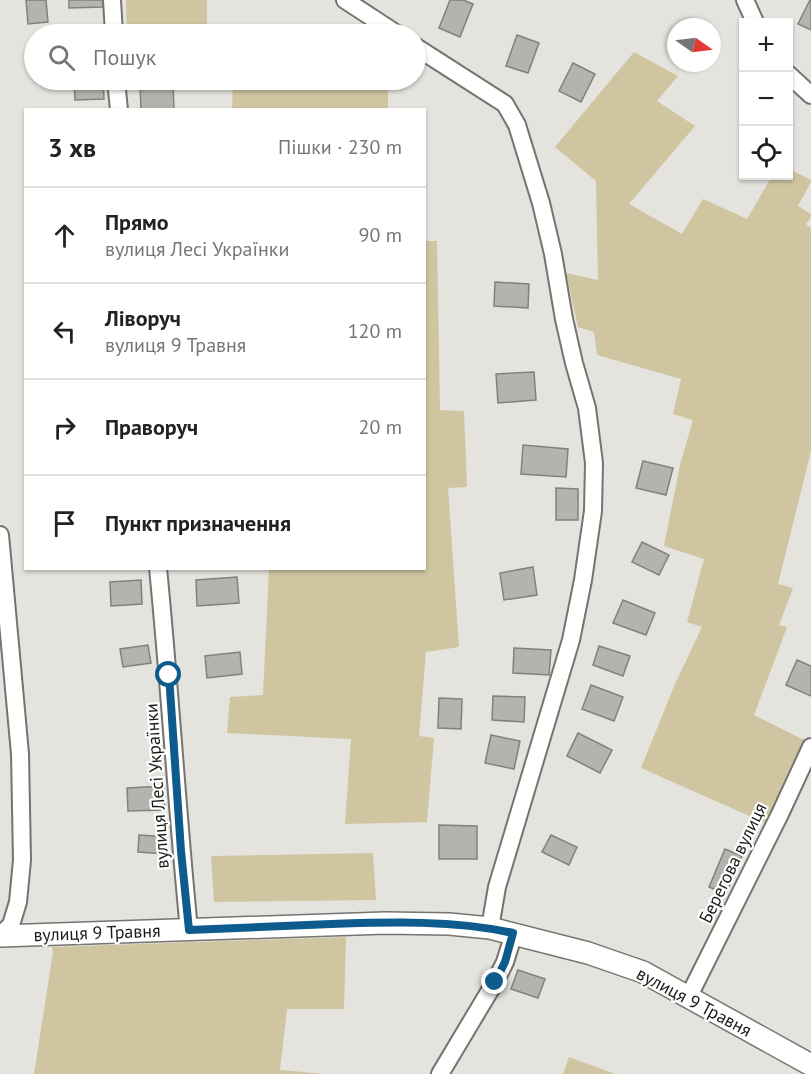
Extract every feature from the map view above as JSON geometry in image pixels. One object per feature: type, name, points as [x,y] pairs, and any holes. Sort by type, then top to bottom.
[{"type":"street","points":[[112,0],[113,24]]},
{"type":"street","points":[[345,0],[382,24]]},
{"type":"street","points":[[745,0],[753,18]]},
{"type":"street","points":[[426,53],[505,104],[517,125],[551,244],[564,319],[587,408],[594,463],[593,511],[571,640],[497,887],[490,928]]},
{"type":"street","points":[[793,78],[811,95]]},
{"type":"street","points":[[117,90],[119,108]]},
{"type":"street","points":[[0,535],[21,754],[22,860],[18,902],[10,925],[0,936]]},
{"type":"street","name":"вулиця Лесі Українки","points":[[158,570],[169,675],[189,930]]},
{"type":"street","name":"Берегова вулиця","points":[[689,996],[811,747]]},
{"type":"street","name":"вулиця 9 Травня","points":[[0,936],[385,922],[490,928],[588,952],[643,972],[811,1065]]},
{"type":"street","points":[[440,1074],[495,982],[505,962],[513,933]]},
{"type":"shaded area","points":[[126,0],[207,0],[207,24],[127,24]]},
{"type":"shaded area","points":[[634,52],[678,76],[657,101],[695,126],[629,204],[682,234],[703,199],[747,219],[770,180],[793,180],[793,171],[811,180],[798,206],[811,214],[806,224],[811,228],[811,451],[778,584],[793,588],[779,625],[787,627],[754,715],[808,742],[765,823],[641,768],[675,684],[702,627],[687,622],[704,559],[664,546],[680,465],[693,420],[673,414],[681,379],[597,355],[594,332],[578,327],[566,273],[598,280],[596,181],[555,147]]},
{"type":"shaded area","points":[[233,90],[388,90],[388,108],[232,108]]},
{"type":"shaded area","points":[[426,241],[437,241],[440,410],[464,411],[467,487],[448,488],[459,647],[426,652],[419,736],[434,738],[427,822],[345,824],[351,739],[227,733],[230,697],[263,695],[269,570],[426,570]]},
{"type":"shaded area","points":[[373,853],[376,900],[214,902],[211,856]]},
{"type":"shaded area","points":[[346,937],[344,1009],[287,1009],[280,1070],[326,1074],[34,1074],[52,947]]},
{"type":"shaded area","points":[[569,1057],[615,1074],[563,1074]]},
{"type":"building","points":[[26,0],[46,0],[48,22],[28,24]]},
{"type":"building","points":[[69,0],[103,0],[103,7],[69,8]]},
{"type":"building","points":[[450,0],[463,0],[473,4],[460,37],[439,28]]},
{"type":"building","points":[[811,0],[811,30],[798,24]]},
{"type":"building","points":[[517,35],[539,43],[528,73],[506,66]]},
{"type":"building","points":[[573,63],[595,74],[581,102],[559,91]]},
{"type":"building","points":[[74,90],[104,90],[104,99],[75,100]]},
{"type":"building","points":[[140,90],[173,90],[174,108],[141,108]]},
{"type":"building","points":[[495,282],[529,284],[528,308],[494,306]]},
{"type":"building","points":[[534,372],[536,400],[498,403],[496,374]]},
{"type":"building","points":[[523,445],[568,449],[566,477],[521,474]]},
{"type":"building","points":[[643,461],[673,468],[666,495],[636,488]]},
{"type":"building","points":[[556,488],[578,489],[578,520],[556,520]]},
{"type":"building","points":[[642,542],[669,555],[659,575],[632,562]]},
{"type":"building","points":[[533,567],[537,595],[504,600],[500,573]]},
{"type":"building","points":[[237,577],[239,603],[197,606],[196,580]]},
{"type":"building","points":[[141,580],[142,604],[111,606],[110,582]]},
{"type":"building","points":[[623,600],[655,613],[646,635],[613,623]]},
{"type":"building","points":[[148,645],[151,663],[123,667],[120,649]]},
{"type":"building","points":[[599,646],[630,656],[623,676],[593,665]]},
{"type":"building","points":[[514,648],[551,650],[549,675],[513,673]]},
{"type":"building","points":[[240,652],[242,674],[207,678],[205,656]]},
{"type":"building","points":[[797,660],[811,666],[811,696],[786,685]]},
{"type":"building","points":[[591,685],[623,697],[614,721],[582,709]]},
{"type":"building","points":[[493,696],[525,697],[524,722],[492,720]]},
{"type":"building","points":[[439,698],[462,699],[461,729],[438,728]]},
{"type":"building","points":[[578,733],[612,750],[600,773],[567,756]]},
{"type":"building","points":[[491,735],[520,741],[514,769],[485,763]]},
{"type":"building","points":[[164,786],[165,810],[128,811],[127,788]]},
{"type":"building","points":[[439,825],[477,826],[477,859],[439,859]]},
{"type":"building","points":[[139,835],[167,837],[166,854],[138,852]]},
{"type":"building","points":[[551,835],[577,847],[569,865],[542,852]]},
{"type":"building","points":[[725,849],[742,856],[726,894],[709,887]]},
{"type":"building","points":[[518,970],[545,979],[538,998],[511,989]]},
{"type":"route","points":[[169,675],[189,930],[385,922],[490,928],[513,933],[505,962],[495,982]]}]
